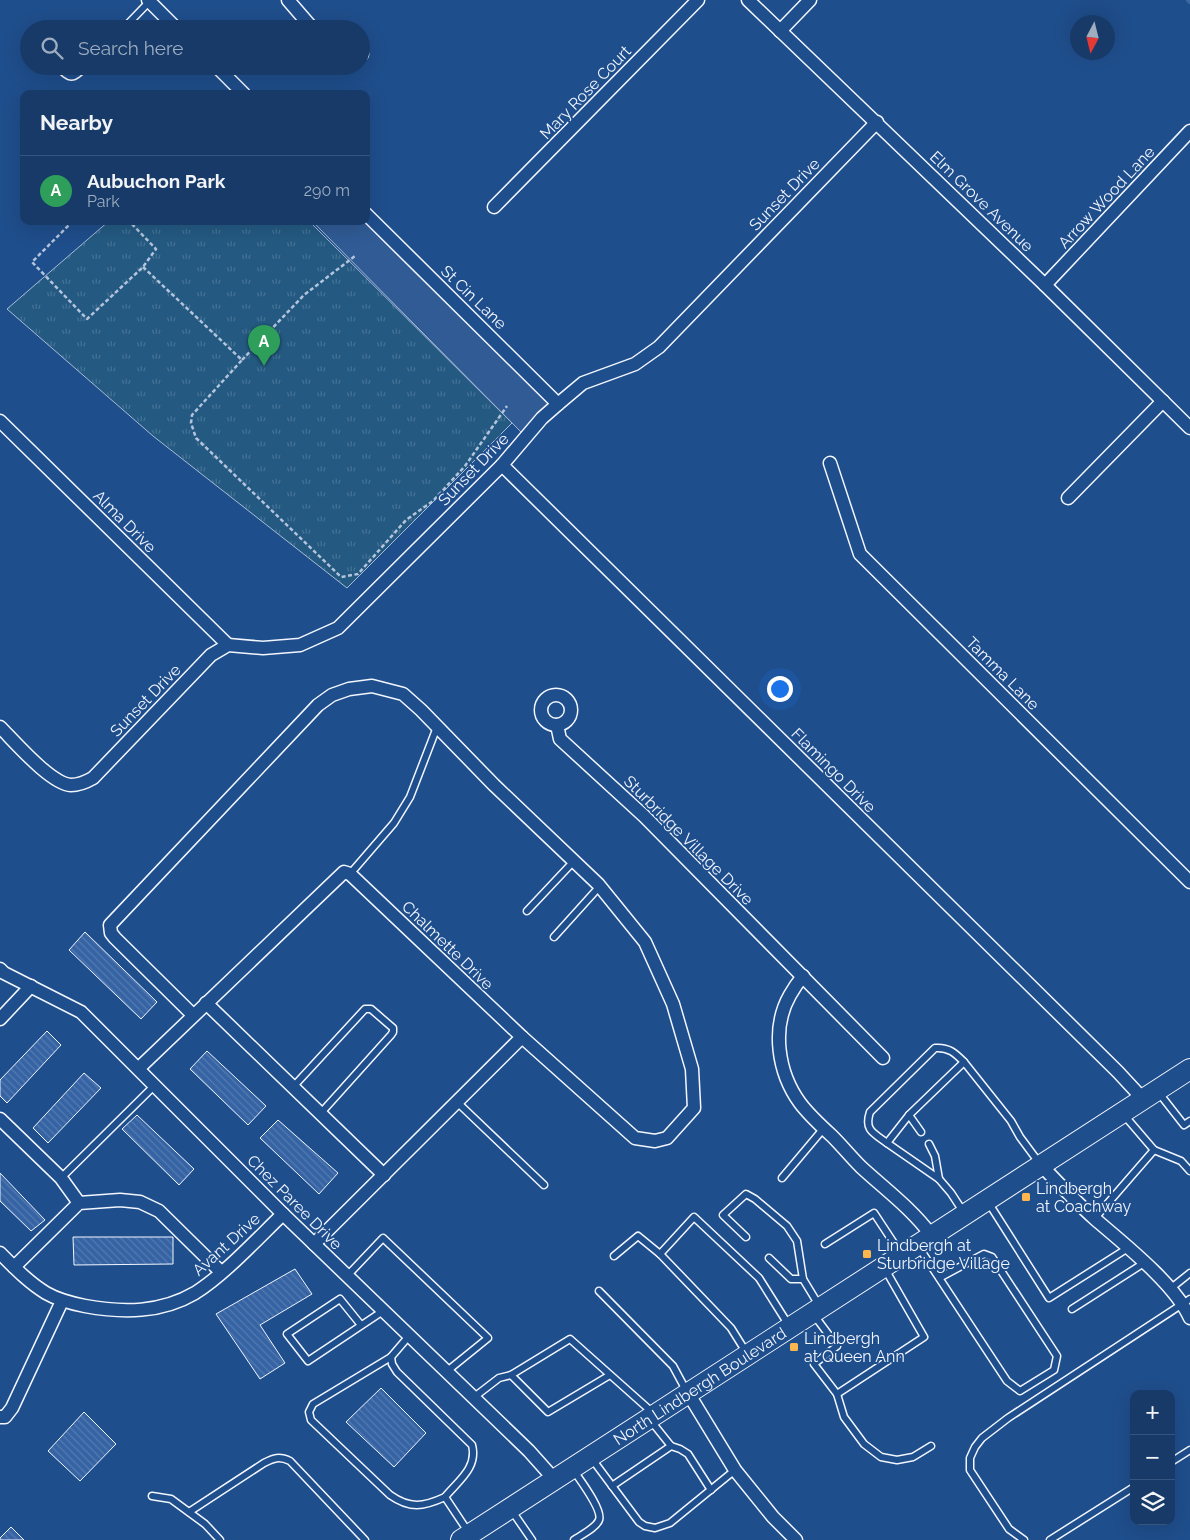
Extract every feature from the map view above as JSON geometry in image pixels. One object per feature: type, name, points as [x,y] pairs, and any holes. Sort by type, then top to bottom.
[{"type":"main road","name":"North Lindbergh Boulevard","points":[[465,1537],[1190,1069]]},
{"type":"street","points":[[288,0],[305,20]]},
{"type":"street","name":"Mary Rose Court","points":[[494,207],[698,0]]},
{"type":"street","name":"Elm Grove Avenue","points":[[748,0],[877,122],[1190,428]]},
{"type":"street","points":[[780,31],[810,0]]},
{"type":"street","points":[[149,1],[169,20]]},
{"type":"street","points":[[225,75],[240,90]]},
{"type":"street","name":"Sunset Drive","points":[[0,727],[58,781],[71,785],[82,784],[93,778],[211,655],[228,645],[263,648],[300,645],[338,628],[502,466],[542,418],[584,383],[635,364],[659,347],[877,122]]},
{"type":"street","name":"Arrow Wood Lane","points":[[1045,285],[1190,131]]},
{"type":"street","name":"St Cin Lane","points":[[370,218],[558,404]]},
{"type":"street","points":[[1068,498],[1163,401]]},
{"type":"street","name":"Alma Drive","points":[[0,421],[228,645]]},
{"type":"street","name":"Tamma Lane","points":[[830,464],[860,554],[1190,882]]},
{"type":"street","name":"Flamingo Drive","points":[[502,466],[1104,1058],[1150,1095]]},
{"type":"street","name":"Chalmette Drive","points":[[193,1015],[114,938],[110,925],[318,705],[332,695],[349,689],[372,686],[403,694],[421,710],[494,785],[600,886],[645,942],[672,1004],[692,1069],[694,1108],[668,1138],[655,1141],[635,1138],[522,1037],[350,874]]},
{"type":"street","name":"Sturbridge Village Drive","points":[[557,725],[560,739],[644,816],[883,1058]]},
{"type":"street","points":[[138,1068],[335,879],[344,872],[350,874]]},
{"type":"street","name":"Chez Paree Drive","points":[[0,969],[4,973],[81,1012],[283,1214],[529,1451],[554,1479]]},
{"type":"street","points":[[803,976],[789,996],[783,1013],[779,1050],[782,1067],[789,1084],[800,1103],[824,1128],[861,1166],[918,1218],[917,1245]]},
{"type":"street","points":[[0,1019],[31,986]]},
{"type":"street","points":[[206,1003],[384,1175]]},
{"type":"street","points":[[314,1244],[522,1037]]},
{"type":"street","points":[[0,1118],[61,1178],[80,1203]]},
{"type":"street","points":[[1041,1165],[1094,1218],[1170,1288],[1188,1310]]},
{"type":"street","points":[[14,1267],[80,1203],[120,1200],[140,1202],[159,1211],[221,1272]]},
{"type":"street","name":"Avant Drive","points":[[0,1254],[29,1281],[62,1301],[106,1310],[128,1312],[150,1310],[174,1303],[195,1292],[221,1272],[283,1214]]},
{"type":"street","points":[[0,1417],[5,1417],[12,1408],[62,1301]]},
{"type":"street","points":[[688,1393],[735,1470],[767,1510],[796,1540]]},
{"type":"lane","points":[[131,20],[149,1]]},
{"type":"lane","points":[[66,75],[72,78],[77,75]]},
{"type":"lane","points":[[350,874],[394,823],[410,797],[436,727]]},
{"type":"lane","points":[[527,911],[574,861]]},
{"type":"lane","points":[[554,937],[600,886]]},
{"type":"lane","points":[[293,1087],[365,1009],[372,1009],[393,1028],[391,1035],[320,1114]]},
{"type":"lane","points":[[964,1214],[951,1193],[939,1179],[870,1132],[867,1121],[870,1112],[935,1048],[944,1047],[953,1051],[964,1062],[1011,1121],[1020,1137],[1041,1165]]},
{"type":"lane","points":[[887,1143],[909,1115],[964,1062]]},
{"type":"lane","points":[[61,1178],[155,1085]]},
{"type":"lane","points":[[1150,1095],[1187,1123],[1190,1130]]},
{"type":"lane","points":[[457,1102],[544,1185]]},
{"type":"lane","points":[[1122,1112],[1154,1150],[1181,1162],[1190,1170]]},
{"type":"lane","points":[[909,1115],[921,1132]]},
{"type":"lane","points":[[782,1178],[824,1128]]},
{"type":"lane","points":[[928,1144],[935,1156],[939,1179]]},
{"type":"lane","points":[[1094,1218],[1154,1150]]},
{"type":"lane","points":[[746,1237],[723,1215],[746,1194],[787,1226],[797,1241],[803,1279],[817,1310],[837,1346],[814,1364],[837,1394],[844,1417],[864,1444],[880,1457],[897,1460],[913,1457],[930,1446]]},
{"type":"lane","points":[[986,1200],[1049,1298],[1128,1248]]},
{"type":"lane","points":[[825,1244],[874,1213],[917,1245],[1007,1381],[1020,1391],[1054,1370],[1057,1356],[992,1256],[984,1254],[939,1278]]},
{"type":"lane","points":[[660,1254],[694,1217],[758,1278],[790,1327]]},
{"type":"lane","points":[[614,1256],[638,1236],[660,1254],[731,1328],[748,1355]]},
{"type":"lane","points":[[347,1276],[383,1238],[488,1338],[445,1372]]},
{"type":"lane","points":[[769,1258],[791,1279],[803,1279]]},
{"type":"lane","points":[[1072,1309],[1144,1263]]},
{"type":"lane","points":[[837,1394],[924,1338],[883,1266]]},
{"type":"lane","points":[[1170,1288],[1190,1273]]},
{"type":"lane","points":[[599,1291],[673,1366],[688,1393]]},
{"type":"lane","points":[[361,1325],[340,1299],[287,1334],[308,1361],[383,1311]]},
{"type":"lane","points":[[1024,1540],[1009,1529],[970,1470],[970,1458],[975,1447],[982,1438],[1008,1418],[1188,1310]]},
{"type":"lane","points":[[391,1357],[392,1364],[397,1372],[472,1446],[474,1455],[468,1472],[445,1497],[417,1506],[402,1504],[390,1495],[312,1420],[309,1412],[313,1404],[391,1357],[409,1336]]},
{"type":"lane","points":[[473,1398],[498,1378],[512,1375],[570,1339],[652,1416],[665,1441],[688,1454],[711,1490]]},
{"type":"lane","points":[[512,1375],[548,1412],[610,1375]]},
{"type":"lane","points":[[612,1486],[671,1446]]},
{"type":"lane","points":[[1175,1459],[1190,1450]]},
{"type":"lane","points":[[590,1456],[639,1522],[654,1528],[670,1522],[735,1470]]},
{"type":"lane","points":[[189,1512],[264,1463],[274,1458],[282,1457],[290,1461],[363,1539]]},
{"type":"lane","points":[[572,1468],[600,1511],[600,1520],[596,1525],[574,1540]]},
{"type":"lane","points":[[1050,1540],[1130,1490]]},
{"type":"lane","points":[[152,1496],[171,1499],[204,1524],[220,1540]]},
{"type":"lane","points":[[445,1497],[465,1537]]},
{"type":"lane","points":[[510,1508],[532,1540]]},
{"type":"path","points":[[69,225],[32,262],[87,318],[143,266],[156,249],[133,225]]},
{"type":"path","points":[[355,256],[304,294],[192,415],[191,423],[196,438],[340,577],[358,574],[406,520],[433,500],[465,466],[507,406]]},
{"type":"path","points":[[143,266],[242,360]]},
{"type":"green space","points":[[104,225],[313,225],[512,423],[347,588],[153,436],[7,309]]},
{"type":"shaded area","points":[[316,225],[370,225],[558,404],[526,437]]},
{"type":"building","points":[[85,932],[157,1002],[141,1019],[69,950]]},
{"type":"building","points":[[47,1031],[61,1045],[7,1103],[0,1096],[0,1080]]},
{"type":"building","points":[[207,1051],[266,1106],[248,1125],[190,1069]]},
{"type":"building","points":[[84,1073],[101,1088],[48,1143],[33,1128]]},
{"type":"building","points":[[137,1115],[194,1169],[179,1185],[122,1129]]},
{"type":"building","points":[[278,1120],[338,1173],[319,1194],[260,1138]]},
{"type":"building","points":[[0,1173],[45,1220],[31,1231],[0,1201]]},
{"type":"building","points":[[73,1237],[173,1237],[173,1264],[74,1265]]},
{"type":"building","points":[[295,1269],[312,1294],[260,1325],[285,1363],[260,1379],[216,1314]]},
{"type":"building","points":[[381,1388],[426,1433],[394,1467],[346,1422]]},
{"type":"building","points":[[84,1412],[116,1444],[80,1481],[48,1451]]},
{"type":"building","points":[[11,1527],[24,1540],[0,1540]]},
{"type":"place","name":"Aubuchon Park","points":[[264,366]]},
{"type":"place","name":"Lindbergh at Coachway","points":[[1026,1197]]},
{"type":"place","name":"Lindbergh at Sturbridge Village","points":[[867,1254]]},
{"type":"place","name":"Lindbergh at Queen Ann","points":[[794,1347]]}]
